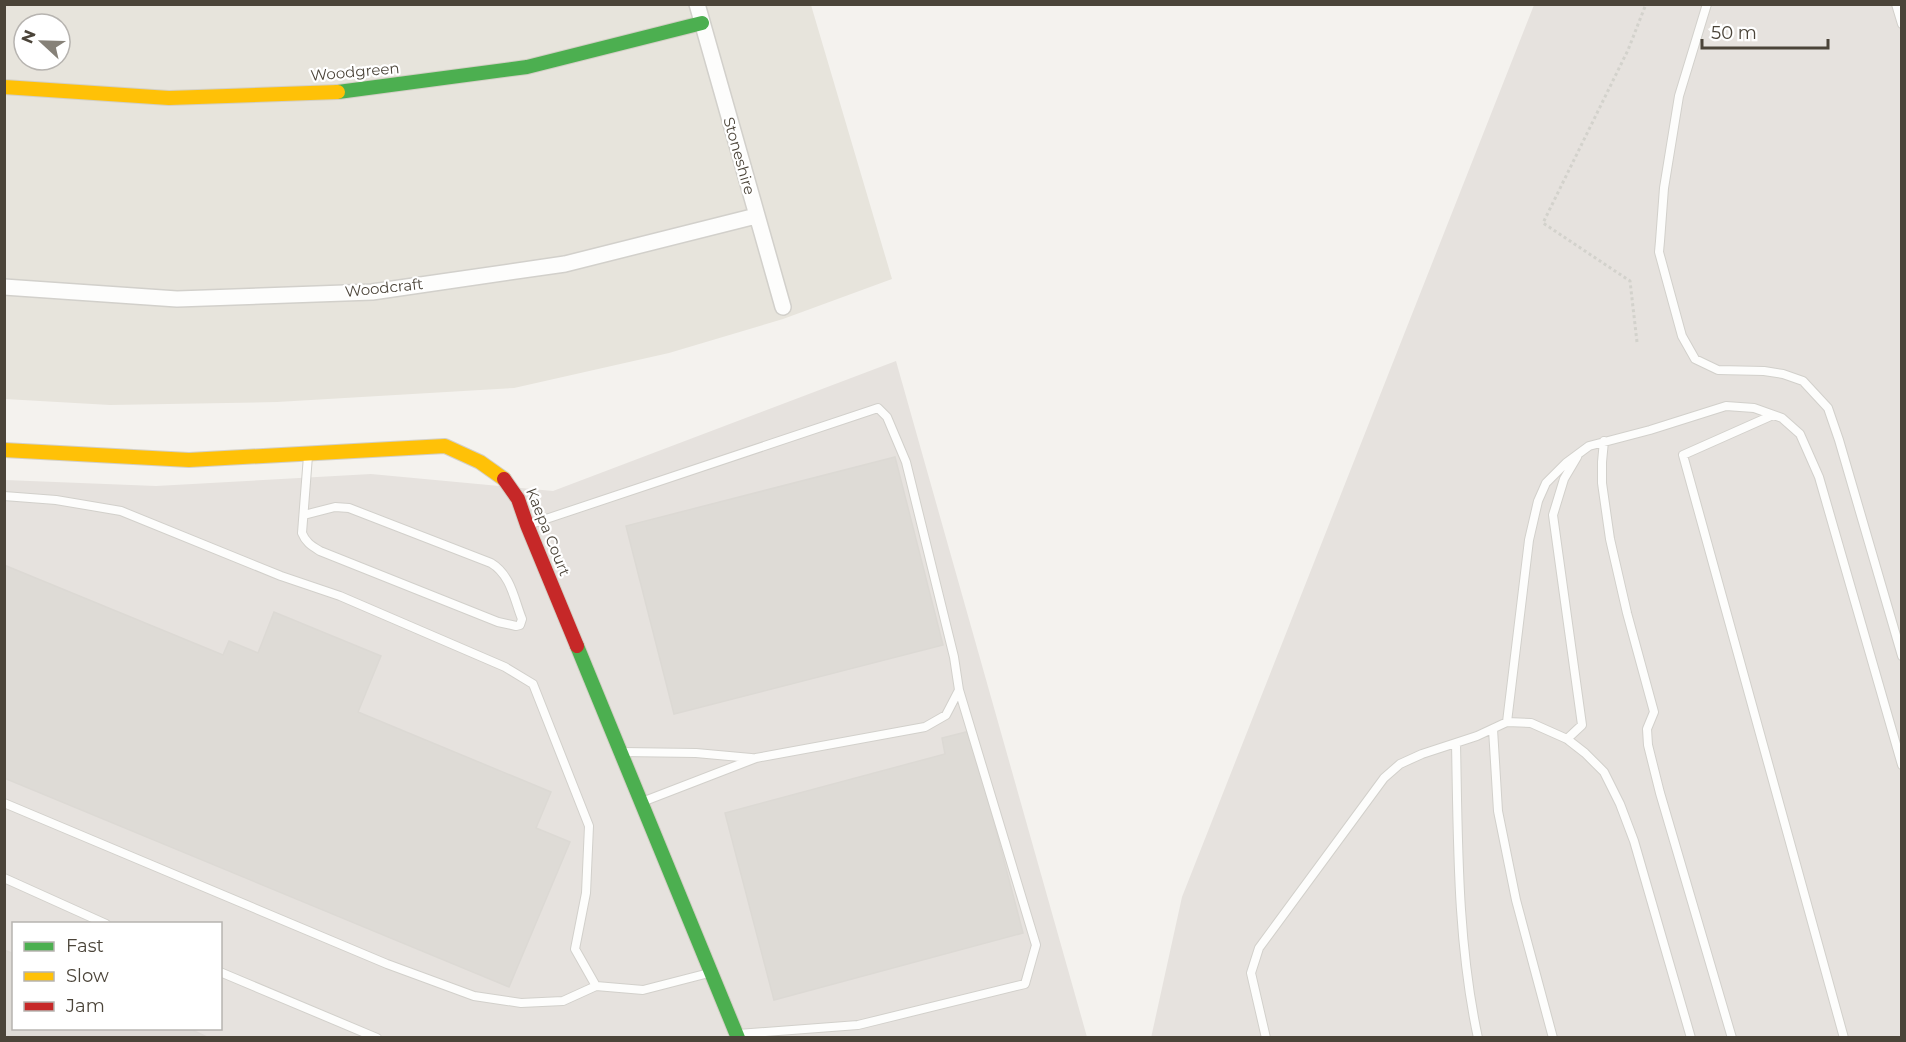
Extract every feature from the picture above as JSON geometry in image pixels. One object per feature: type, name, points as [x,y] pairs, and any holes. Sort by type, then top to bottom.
[{"type":"street","name":"Stoneshire","points":[[697,4],[783,306]]},
{"type":"street","name":"Woodgreen","points":[[4,87],[169,98],[349,92],[527,67],[702,23]]},
{"type":"street","name":"Woodcraft","points":[[4,287],[177,299],[372,292],[566,264],[756,216]]},
{"type":"street","name":"Kaepa Court","points":[[4,450],[189,460],[445,446],[473,457],[510,484],[737,1036]]},
{"type":"lane","points":[[1707,4],[1679,96],[1666,177],[1659,252],[1682,336],[1695,359],[1718,370],[1764,371],[1783,374],[1803,381],[1828,408],[1902,656]]},
{"type":"lane","points":[[1896,4],[1902,24]]},
{"type":"lane","points":[[1507,722],[1529,540],[1538,501],[1546,483],[1566,463],[1589,446],[1726,406],[1754,408],[1782,418],[1800,434],[1819,477],[1902,765]]},
{"type":"lane","points":[[527,525],[878,408],[887,417],[906,462],[954,657],[959,690],[1036,945],[1025,984],[858,1025],[737,1036]]},
{"type":"lane","points":[[1773,415],[1683,456],[1844,1038]]},
{"type":"lane","points":[[1604,441],[1602,483],[1610,539],[1654,712],[1647,729],[1648,745],[1660,794],[1732,1038]]},
{"type":"lane","points":[[304,515],[335,507],[349,508],[491,563],[506,575],[522,619],[520,625],[498,622],[310,545],[302,533],[308,454]]},
{"type":"lane","points":[[1568,739],[1582,725],[1553,514],[1564,479],[1579,454]]},
{"type":"lane","points":[[4,496],[56,500],[122,511],[281,576],[340,596],[505,667],[533,684],[589,826],[586,893],[575,949],[596,986]]},
{"type":"lane","points":[[641,802],[756,758],[925,727],[946,715],[959,690]]},
{"type":"lane","points":[[1266,1038],[1251,973],[1259,948],[1384,778],[1400,764],[1507,722],[1531,723],[1568,739],[1604,772],[1620,804],[1634,841],[1691,1038]]},
{"type":"lane","points":[[1493,729],[1498,811],[1518,913],[1553,1038]]},
{"type":"lane","points":[[1456,742],[1462,937],[1478,1038]]},
{"type":"lane","points":[[620,752],[696,753],[756,758]]},
{"type":"lane","points":[[4,803],[387,964],[474,996],[521,1003],[563,1001],[596,986],[643,990],[711,972]]},
{"type":"lane","points":[[4,878],[102,922]]},
{"type":"lane","points":[[222,973],[377,1038]]},
{"type":"path","points":[[1637,342],[1630,281],[1544,224],[1628,50],[1646,4]]},
{"type":"shaded area","points":[[4,5],[811,5],[892,279],[783,319],[669,353],[514,388],[277,402],[110,405],[5,399]]},
{"type":"shaded area","points":[[1534,5],[1901,5],[1901,1037],[1151,1038],[1182,897]]},
{"type":"shaded area","points":[[896,361],[1087,1037],[5,1038],[5,480],[156,486],[371,474],[553,491]]},
{"type":"building","points":[[895,457],[943,645],[674,714],[626,526]]},
{"type":"building","points":[[4,565],[223,655],[229,641],[258,653],[274,612],[381,656],[358,712],[551,792],[536,828],[570,842],[509,987],[4,778]]},
{"type":"building","points":[[970,731],[1023,933],[774,1000],[725,813],[945,754],[942,738]]},
{"type":"building","points":[[4,950],[12,953],[12,1030],[192,1030],[209,1038],[4,1038]]},
{"type":"traffic: fast","points":[[338,92],[527,67],[702,23]]},
{"type":"traffic: fast","points":[[577,646],[738,1038]]},
{"type":"traffic: slow","points":[[4,87],[169,98],[338,92]]},
{"type":"traffic: slow","points":[[4,450],[189,460],[445,446],[480,462],[504,479]]},
{"type":"traffic: jam","points":[[504,479],[518,499],[577,646]]}]
